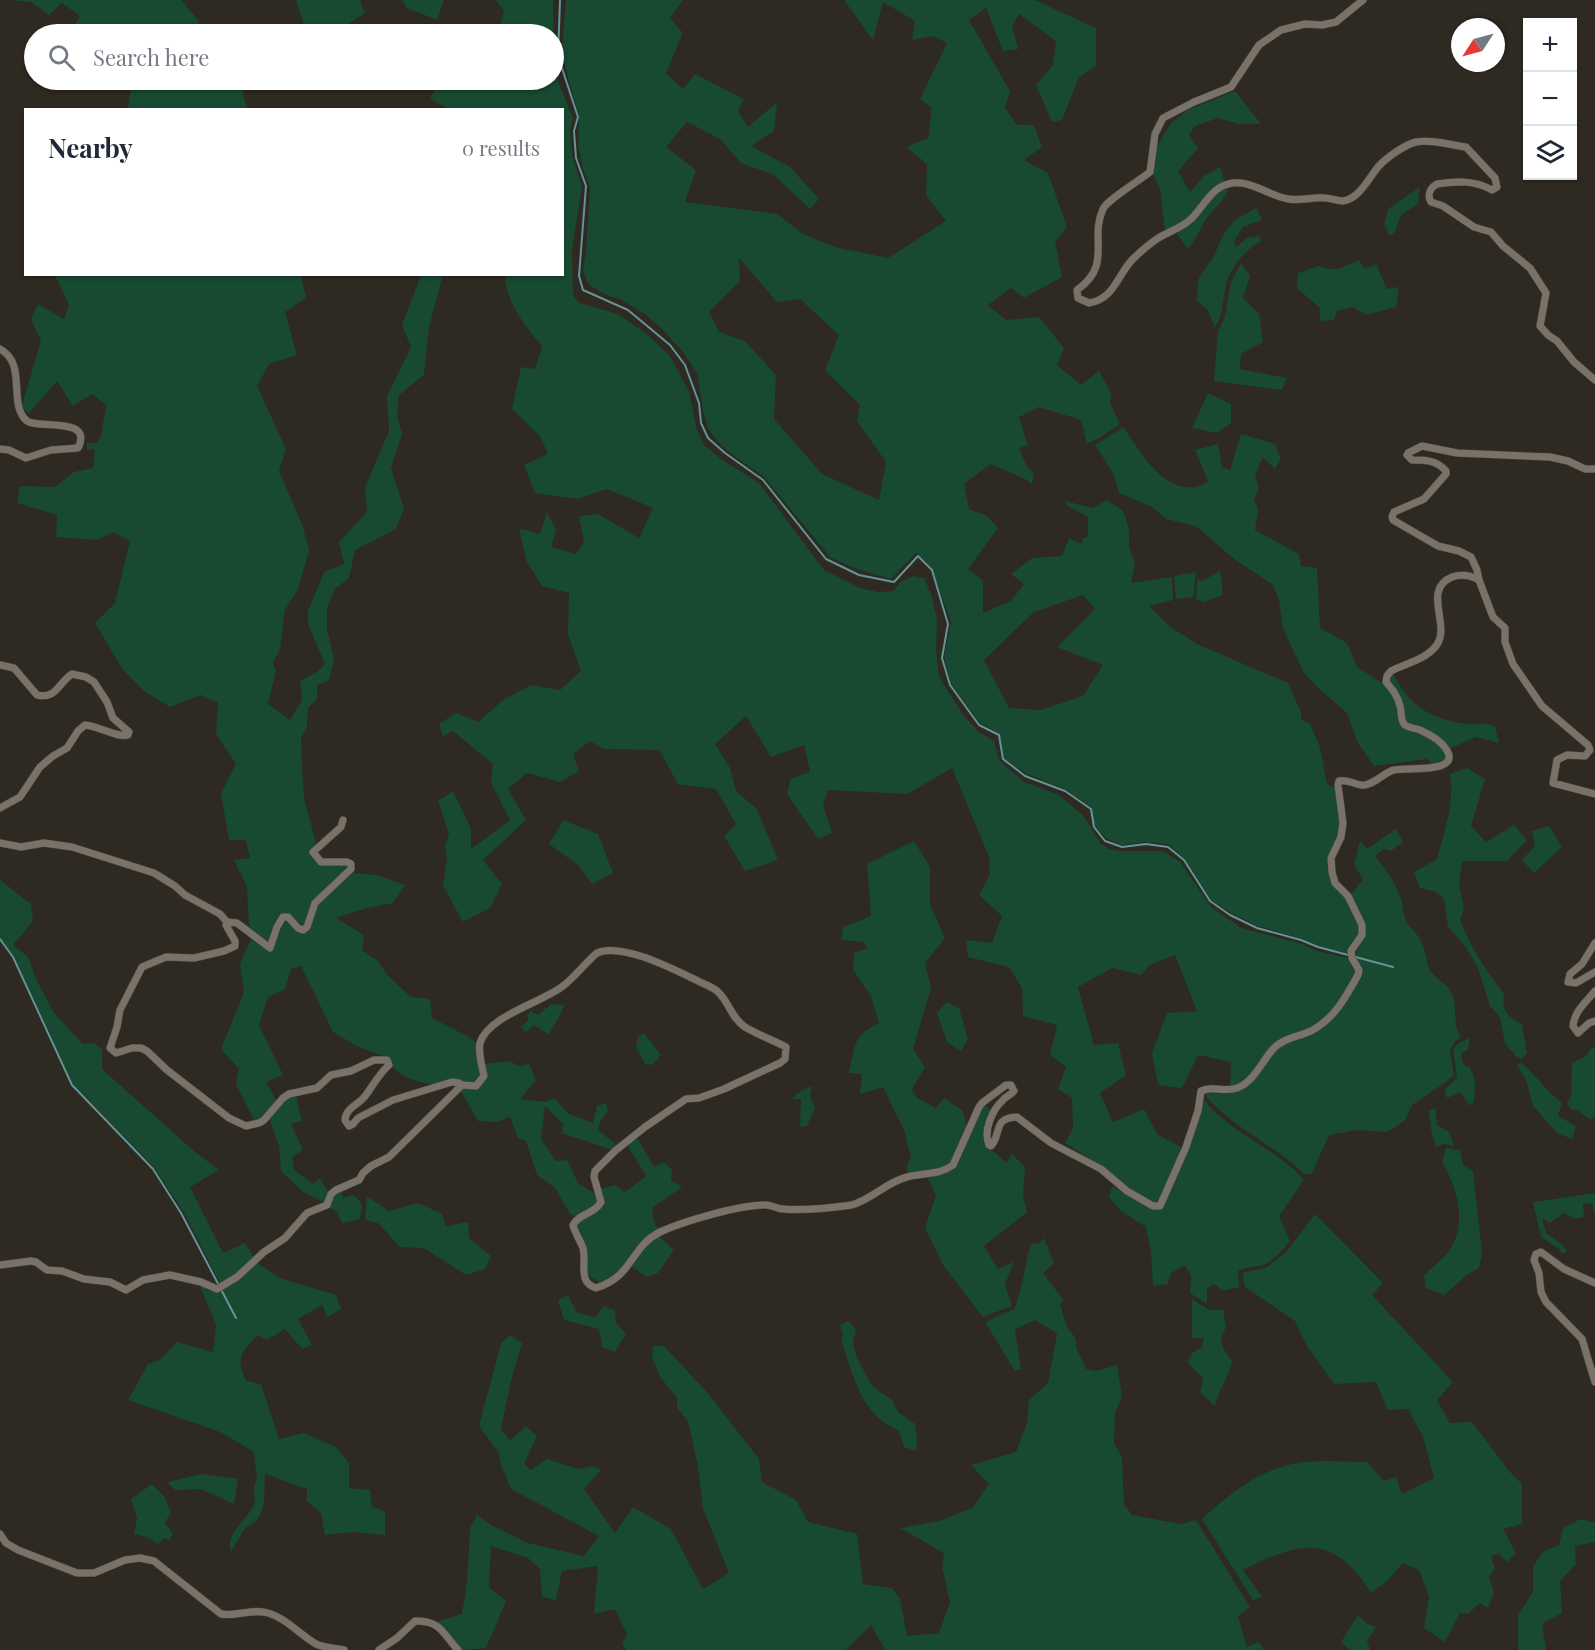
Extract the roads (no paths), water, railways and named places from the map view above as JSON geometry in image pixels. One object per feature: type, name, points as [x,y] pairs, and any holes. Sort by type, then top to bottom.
[{"type":"street","points":[[1363,0],[1336,22],[1322,25],[1305,24],[1281,30],[1259,45],[1231,87],[1163,118],[1155,134],[1150,172],[1104,207],[1100,223],[1098,263],[1090,279],[1077,290],[1078,298],[1089,303],[1105,298],[1111,293],[1123,270],[1133,259],[1161,237],[1185,224],[1220,188],[1229,184],[1244,183],[1287,199],[1346,200],[1362,188],[1380,165],[1410,145],[1421,142],[1458,146],[1470,150],[1495,178],[1498,183],[1497,187],[1492,190],[1478,183],[1462,182],[1437,184],[1429,193],[1428,198],[1474,227],[1491,232],[1503,246],[1530,268],[1546,294],[1540,326],[1557,341],[1574,363],[1595,380]]},
{"type":"street","points":[[0,349],[13,362],[16,394],[23,416],[27,421],[34,424],[64,425],[78,434],[81,440],[78,448],[51,450],[26,458],[0,448]]},
{"type":"street","points":[[1595,469],[1585,469],[1568,461],[1550,457],[1466,454],[1422,446],[1407,455],[1412,460],[1424,459],[1440,465],[1446,474],[1424,499],[1394,512],[1392,517],[1393,520],[1438,546],[1459,550],[1471,557],[1493,617],[1505,628],[1505,642],[1518,671],[1542,706],[1588,745],[1590,750],[1585,756],[1567,755],[1557,760],[1553,783],[1595,794]]},
{"type":"street","points":[[0,843],[21,847],[44,843],[64,845],[154,873],[185,895],[220,914],[227,922],[226,925],[235,941],[235,946],[194,958],[166,957],[142,967],[120,1010],[110,1048],[116,1053],[132,1047],[147,1051],[167,1070],[230,1118],[246,1126],[264,1120],[289,1094],[317,1088],[331,1075],[351,1071],[374,1060],[387,1060],[389,1065],[373,1082],[366,1095],[347,1112],[345,1120],[349,1126],[358,1118],[393,1100],[452,1082],[476,1086],[484,1076],[480,1044],[491,1026],[500,1019],[538,1002],[563,986],[597,952],[603,950],[613,950],[658,962],[715,989],[722,996],[735,1020],[786,1047],[785,1059],[724,1089],[699,1098],[686,1099],[674,1106],[615,1151],[595,1171],[594,1177],[601,1202],[597,1208],[575,1220],[573,1225],[583,1248],[585,1281],[589,1286],[596,1288],[618,1277],[641,1246],[664,1230],[718,1213],[769,1204],[782,1209],[852,1205],[860,1203],[900,1179],[945,1171],[953,1165],[982,1103],[1006,1085],[1011,1085],[1014,1091],[1003,1099],[994,1112],[987,1137],[989,1145],[994,1144],[1001,1122],[1010,1117],[1017,1117],[1051,1143],[1101,1169],[1132,1194],[1153,1206],[1160,1206],[1186,1147],[1198,1111],[1201,1091],[1209,1088],[1226,1091],[1247,1083],[1281,1042],[1316,1028],[1335,1012],[1358,975],[1359,969],[1352,958],[1351,951],[1362,935],[1362,925],[1348,896],[1335,883],[1332,872],[1331,858],[1341,837],[1343,823],[1339,781],[1345,780],[1362,786],[1392,770],[1443,767],[1448,761],[1449,755],[1446,748],[1425,733],[1405,725],[1402,721],[1398,700],[1386,682],[1387,676],[1398,667],[1425,656],[1437,645],[1440,628],[1438,591],[1442,583],[1457,575],[1479,580]]},
{"type":"street","points":[[0,665],[14,668],[37,694],[42,696],[50,696],[72,674],[86,677],[94,682],[113,718],[129,732],[128,735],[122,736],[85,725],[78,731],[67,748],[40,767],[20,797],[0,808]]},
{"type":"street","points":[[227,922],[237,923],[270,948],[283,917],[288,917],[298,928],[303,930],[307,927],[315,903],[351,869],[351,864],[347,862],[321,862],[313,852],[341,827],[343,820]]},
{"type":"street","points":[[1595,943],[1582,964],[1570,974],[1568,982],[1576,983],[1595,972]]},
{"type":"street","points":[[1595,991],[1573,1019],[1573,1026],[1578,1032],[1595,1021]]},
{"type":"street","points":[[0,1264],[36,1262],[47,1270],[62,1271],[84,1279],[110,1282],[126,1290],[143,1280],[170,1275],[201,1282],[217,1289],[237,1277],[264,1252],[285,1238],[307,1213],[327,1205],[331,1194],[336,1190],[359,1180],[371,1166],[389,1157],[462,1085]]},
{"type":"street","points":[[1595,1282],[1564,1269],[1541,1252],[1536,1254],[1534,1260],[1539,1273],[1541,1292],[1546,1302],[1582,1340],[1595,1382]]},
{"type":"street","points":[[0,1534],[6,1543],[18,1550],[77,1573],[94,1574],[125,1560],[140,1558],[154,1561],[186,1584],[212,1609],[221,1614],[231,1616],[258,1611],[271,1614],[315,1643],[328,1648],[344,1650]]},
{"type":"street","points":[[379,1650],[397,1638],[415,1621],[426,1621],[438,1625],[458,1650]]},
{"type":"waterway","points":[[559,24],[560,0]]},
{"type":"waterway","points":[[564,74],[578,117],[574,131],[576,158],[586,186],[579,276],[583,290],[628,310],[670,345],[685,365],[699,403],[701,423],[708,438],[763,480],[826,559],[859,575],[894,582],[918,556],[932,570],[948,624],[942,658],[950,685],[979,725],[999,735],[1003,759],[1025,776],[1065,791],[1091,809],[1094,827],[1105,841],[1122,847],[1146,844],[1168,847],[1184,860],[1210,901],[1230,915],[1257,928],[1393,967]]},
{"type":"waterway","points":[[0,939],[13,957],[72,1085],[153,1169],[181,1213],[236,1318]]}]
